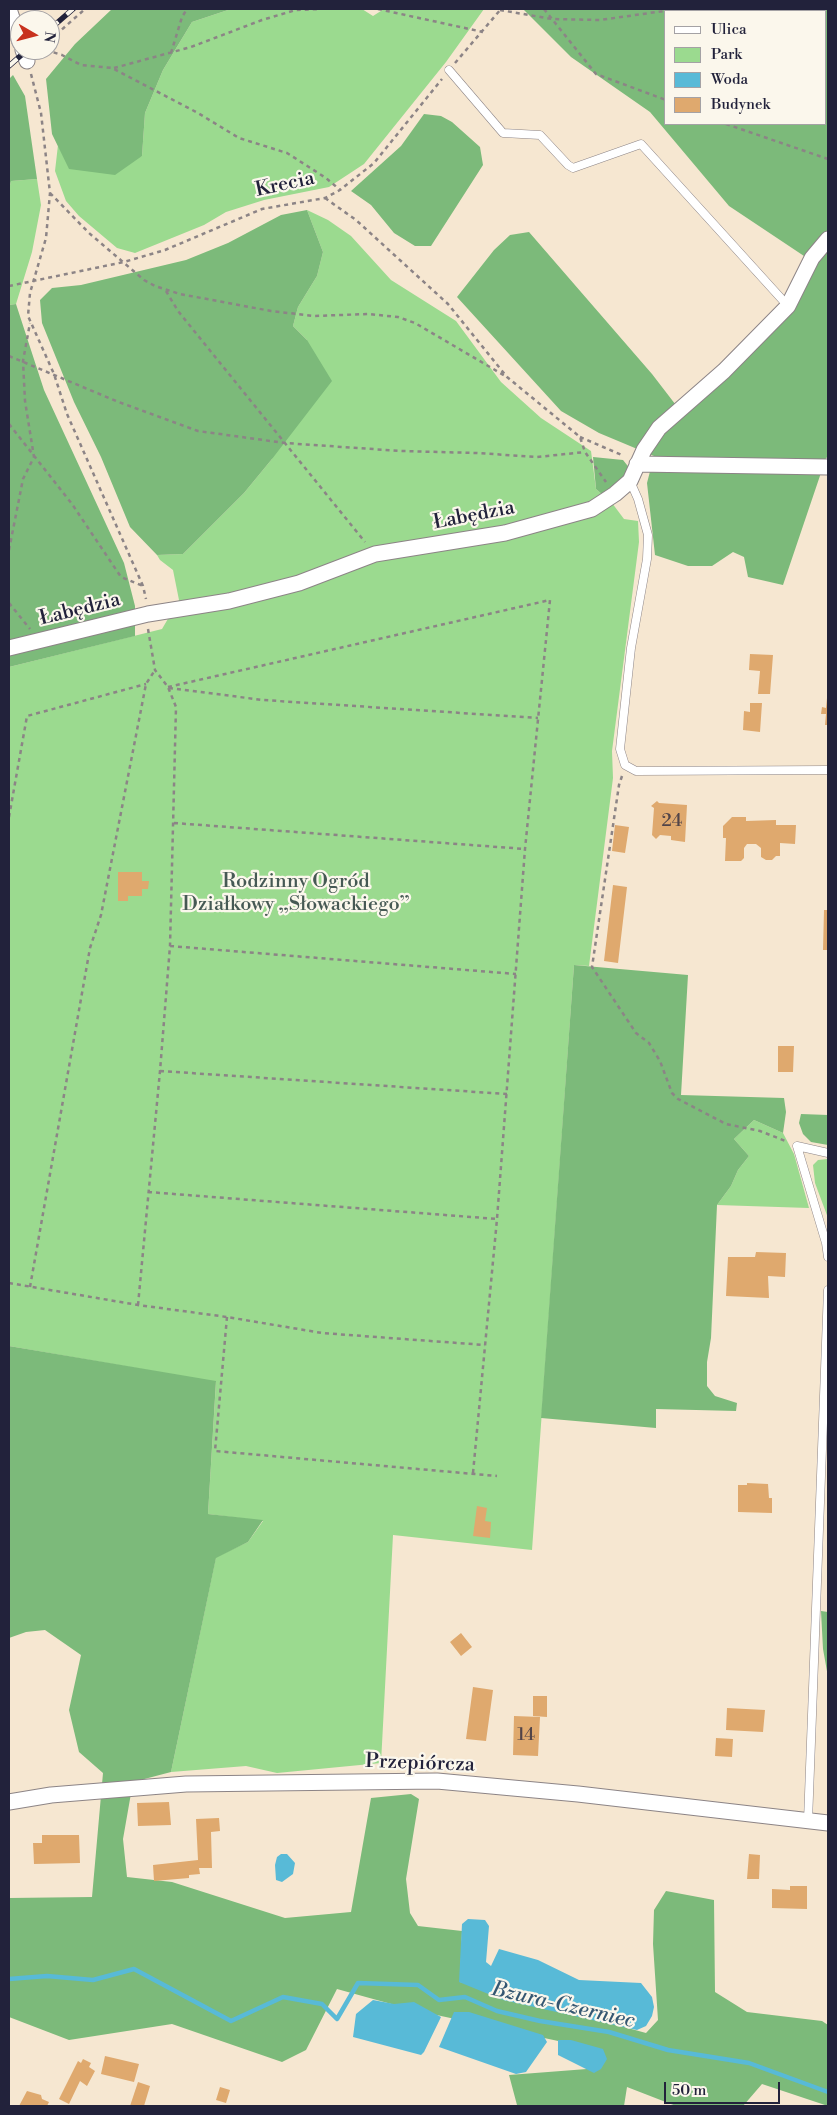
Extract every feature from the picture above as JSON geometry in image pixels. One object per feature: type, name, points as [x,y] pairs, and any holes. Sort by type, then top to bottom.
[{"type":"street","name":"Łabędzia","points":[[9,648],[148,614],[229,601],[299,583],[375,554],[505,533],[592,509],[615,494],[630,481],[637,464],[659,428],[730,366],[788,306],[812,258],[828,238]]},
{"type":"street","points":[[637,464],[828,467]]},
{"type":"street","name":"Przepiórcza","points":[[9,1802],[50,1795],[186,1784],[437,1781],[578,1794],[828,1823]]},
{"type":"lane","points":[[449,70],[503,133],[540,135],[568,165],[574,168],[641,144],[788,306]]},
{"type":"lane","points":[[630,481],[638,499],[648,535],[647,559],[631,648],[620,749],[625,765],[636,771],[828,770]]},
{"type":"lane","points":[[828,1153],[797,1146],[826,1243],[828,1257]]},
{"type":"lane","points":[[808,1821],[828,1290]]},
{"type":"path","points":[[60,31],[85,9]]},
{"type":"path","points":[[171,53],[182,17],[187,9]]},
{"type":"path","points":[[60,54],[81,65],[112,68],[191,47],[262,20],[296,10],[320,9]]},
{"type":"path","points":[[378,9],[482,32]]},
{"type":"path","points":[[501,9],[552,19],[600,20],[664,11]]},
{"type":"path","name":"Krecia","points":[[9,286],[124,262],[165,250],[262,209],[325,198],[340,190],[374,163],[501,9]]},
{"type":"path","points":[[544,9],[596,74],[664,99]]},
{"type":"path","points":[[9,550],[23,479],[34,457],[25,401],[23,361],[30,322],[28,302],[46,238],[50,193],[41,113],[26,60]]},
{"type":"path","points":[[112,68],[198,113],[239,138],[287,153],[326,178],[340,190]]},
{"type":"path","points":[[729,125],[828,159]]},
{"type":"path","points":[[50,193],[89,233],[144,280],[166,290],[272,311],[314,316],[368,314],[398,317],[415,323],[506,377],[580,436],[626,456],[637,464]]},
{"type":"path","points":[[325,198],[356,220],[448,304],[506,377]]},
{"type":"path","points":[[166,290],[178,311],[375,554]]},
{"type":"path","points":[[30,322],[54,374],[67,414],[143,586],[148,614],[148,633],[155,670],[168,687],[176,707],[170,946],[138,1305]]},
{"type":"path","points":[[9,356],[116,401],[198,431],[285,443],[537,457],[585,452]]},
{"type":"path","points":[[9,424],[72,504],[121,577],[143,586]]},
{"type":"path","points":[[580,436],[585,452],[615,494]]},
{"type":"path","points":[[168,687],[550,600],[525,849],[498,1219],[473,1474]]},
{"type":"path","points":[[9,603],[41,641]]},
{"type":"path","points":[[30,1287],[90,948],[101,915],[146,684],[155,670]]},
{"type":"path","points":[[9,817],[26,716],[146,684]]},
{"type":"path","points":[[168,687],[263,700],[538,718]]},
{"type":"path","points":[[625,765],[619,785],[592,967],[636,1033],[649,1043],[660,1061],[672,1092],[678,1100],[726,1124],[760,1131],[797,1146]]},
{"type":"path","points":[[174,823],[525,849]]},
{"type":"path","points":[[170,946],[516,974]]},
{"type":"path","points":[[160,1071],[507,1094]]},
{"type":"path","points":[[148,1192],[498,1219]]},
{"type":"path","points":[[9,1283],[138,1305],[227,1316],[322,1333],[485,1345]]},
{"type":"path","points":[[227,1316],[215,1451],[497,1476]]},
{"type":"green space","points":[[112,9],[231,9],[192,22],[163,70],[145,113],[142,156],[115,175],[69,169],[52,134],[46,79],[75,44]]},
{"type":"green space","points":[[231,9],[362,9],[373,16],[384,9],[484,9],[446,62],[364,164],[329,187],[264,200],[226,212],[204,225],[135,253],[117,248],[79,216],[66,201],[55,171],[58,145],[70,169],[142,156],[145,113],[163,70],[192,22]]},
{"type":"green space","points":[[523,9],[828,9],[828,457],[826,458],[783,585],[748,577],[744,557],[733,552],[712,566],[688,566],[655,555],[647,483],[654,456],[599,433],[561,411],[457,297],[494,250],[510,235],[529,232],[652,374],[682,413],[769,334],[808,284],[804,256],[729,206],[650,112],[571,57]]},
{"type":"green space","points":[[13,75],[25,96],[37,179],[11,181],[9,190],[9,79]]},
{"type":"green space","points":[[424,114],[441,116],[452,122],[480,147],[483,165],[431,246],[415,246],[394,233],[371,205],[351,191],[401,146]]},
{"type":"green space","points":[[37,179],[41,205],[32,252],[16,304],[9,305],[9,190],[11,181]]},
{"type":"green space","name":"Rodzinny Ogród Działkowy „Słowackiego”","points":[[307,210],[328,220],[351,236],[391,280],[456,321],[501,382],[541,418],[591,451],[596,489],[612,503],[624,519],[638,521],[639,542],[612,751],[613,778],[589,966],[574,965],[532,1550],[393,1535],[381,1763],[277,1773],[246,1766],[171,1772],[216,1557],[248,1542],[263,1521],[208,1514],[216,1382],[9,1346],[9,667],[162,629],[179,600],[173,570],[160,560],[157,555],[183,554],[244,493],[272,459],[307,340],[293,326],[298,307],[317,276],[323,252]]},
{"type":"green space","points":[[307,210],[323,252],[317,276],[298,307],[293,326],[307,340],[332,381],[244,493],[183,554],[157,555],[130,527],[101,457],[74,402],[42,323],[40,300],[52,288],[81,285],[186,260],[228,243],[281,215]]},
{"type":"green space","points":[[16,304],[44,390],[124,563],[135,606],[135,636],[9,667],[9,305]]},
{"type":"green space","points":[[593,457],[623,460],[631,470],[612,503],[596,489]]},
{"type":"green space","points":[[574,965],[688,975],[681,1095],[784,1098],[786,1112],[783,1133],[754,1120],[734,1139],[749,1156],[738,1170],[731,1186],[717,1205],[707,1386],[715,1396],[737,1403],[736,1411],[656,1409],[656,1428],[541,1418]]},
{"type":"green space","points":[[801,1114],[828,1115],[828,1145],[811,1142],[803,1134],[799,1123]]},
{"type":"green space","points":[[754,1120],[783,1133],[794,1154],[809,1208],[717,1205],[731,1186],[738,1170],[749,1156],[734,1139]]},
{"type":"green space","points":[[828,1159],[828,1218],[815,1183],[813,1165],[818,1160]]},
{"type":"green space","points":[[9,1346],[216,1381],[208,1514],[263,1520],[248,1542],[216,1558],[171,1772],[133,1782],[123,1839],[127,1877],[172,1882],[285,1918],[351,1912],[371,1798],[411,1794],[419,1799],[406,1879],[410,1913],[418,1926],[462,1931],[460,1982],[646,2033],[658,2020],[653,1944],[654,1910],[666,1891],[714,1900],[715,1992],[747,2012],[822,2021],[828,2025],[828,2106],[762,2084],[743,2106],[676,2106],[627,2087],[624,2106],[519,2106],[517,2105],[509,2075],[587,2069],[591,2048],[413,2010],[337,1989],[306,2050],[282,2062],[172,2024],[69,2040],[9,2017],[9,1898],[92,1897],[103,1773],[79,1752],[69,1710],[81,1655],[45,1630],[26,1632],[9,1638]]},
{"type":"green space","points":[[821,1611],[828,1612],[828,1677],[823,1649]]},
{"type":"water","points":[[281,1854],[287,1854],[295,1863],[293,1874],[282,1882],[276,1880],[275,1865],[277,1857]]},
{"type":"water","points":[[468,1919],[485,1920],[489,1926],[486,1962],[491,1966],[499,1949],[538,1960],[579,1980],[641,1983],[652,1997],[654,2007],[652,2016],[646,2026],[637,2030],[503,2000],[459,1982],[462,1924]]},
{"type":"water","points":[[373,2000],[394,2004],[414,2002],[441,2017],[421,2055],[353,2037],[356,2014]]},
{"type":"water","points":[[454,2012],[469,2012],[543,2035],[547,2042],[526,2072],[516,2074],[439,2047]]},
{"type":"water","points":[[558,2040],[571,2040],[603,2049],[607,2059],[601,2069],[594,2073],[558,2055]]},
{"type":"building","points":[[750,654],[773,655],[770,694],[758,694],[760,671],[749,670]]},
{"type":"building","points":[[827,698],[828,725],[825,725],[826,714],[821,714],[822,707],[826,708]]},
{"type":"building","points":[[750,703],[762,703],[760,732],[743,730],[744,711],[750,712]]},
{"type":"building","points":[[657,801],[659,803],[687,805],[685,842],[671,840],[671,836],[660,835],[656,839],[652,835],[654,808],[651,806]]},
{"type":"building","points":[[732,817],[746,817],[746,821],[776,820],[776,825],[796,825],[795,844],[780,843],[780,856],[776,856],[772,860],[766,860],[761,857],[761,848],[756,844],[747,844],[744,848],[744,858],[741,861],[725,861],[726,838],[723,838],[723,826]]},
{"type":"building","points":[[615,825],[629,827],[625,853],[612,851]]},
{"type":"building","points":[[118,872],[142,872],[142,881],[149,881],[148,889],[142,889],[142,896],[128,896],[128,901],[118,901]]},
{"type":"building","points":[[613,885],[627,887],[618,963],[604,961]]},
{"type":"building","points":[[824,910],[828,910],[828,950],[823,950]]},
{"type":"building","points":[[778,1046],[794,1046],[793,1072],[778,1072]]},
{"type":"building","points":[[756,1252],[786,1253],[785,1277],[768,1276],[769,1298],[726,1296],[728,1257],[755,1257]]},
{"type":"building","points":[[747,1483],[768,1484],[769,1498],[772,1498],[772,1513],[738,1512],[738,1485],[747,1485]]},
{"type":"building","points":[[477,1506],[487,1508],[485,1521],[491,1522],[490,1538],[473,1536]]},
{"type":"building","points":[[461,1633],[472,1647],[461,1656],[450,1642]]},
{"type":"building","points":[[473,1687],[493,1690],[486,1741],[466,1739]]},
{"type":"building","points":[[533,1696],[547,1696],[547,1717],[533,1716]]},
{"type":"building","points":[[727,1708],[765,1710],[763,1732],[726,1730]]},
{"type":"building","points":[[514,1716],[540,1717],[538,1756],[513,1755]]},
{"type":"building","points":[[716,1738],[733,1739],[732,1757],[715,1756]]},
{"type":"building","points":[[169,1802],[171,1825],[138,1826],[137,1803]]},
{"type":"building","points":[[219,1818],[220,1831],[211,1832],[212,1868],[199,1868],[200,1874],[189,1875],[189,1878],[154,1881],[153,1865],[198,1860],[196,1819]]},
{"type":"building","points":[[42,1835],[79,1835],[80,1863],[34,1864],[33,1843],[42,1843]]},
{"type":"building","points":[[749,1854],[760,1855],[759,1879],[747,1879]]},
{"type":"building","points":[[790,1886],[807,1886],[807,1909],[772,1908],[772,1889],[790,1890]]},
{"type":"building","points":[[105,2056],[139,2064],[134,2082],[101,2074]]},
{"type":"building","points":[[83,2059],[91,2063],[89,2067],[95,2071],[87,2086],[80,2081],[69,2104],[59,2099],[78,2061],[81,2063]]},
{"type":"building","points":[[138,2082],[150,2086],[144,2106],[130,2106]]},
{"type":"building","points":[[220,2087],[230,2090],[226,2103],[216,2100]]},
{"type":"building","points":[[27,2091],[41,2095],[42,2099],[49,2102],[47,2106],[19,2106]]},
{"type":"waterway","name":"Bzura-Czerniec","points":[[9,1979],[47,1976],[93,1980],[134,1969],[231,2021],[283,1997],[322,2004],[337,2019],[358,1983],[418,1985],[439,2000],[465,1997],[497,2011],[540,2021],[609,2032],[668,2050],[749,2063],[828,2092]]},
{"type":"railway","points":[[60,20],[73,9]]},
{"type":"railway","points":[[9,66],[16,60]]}]
